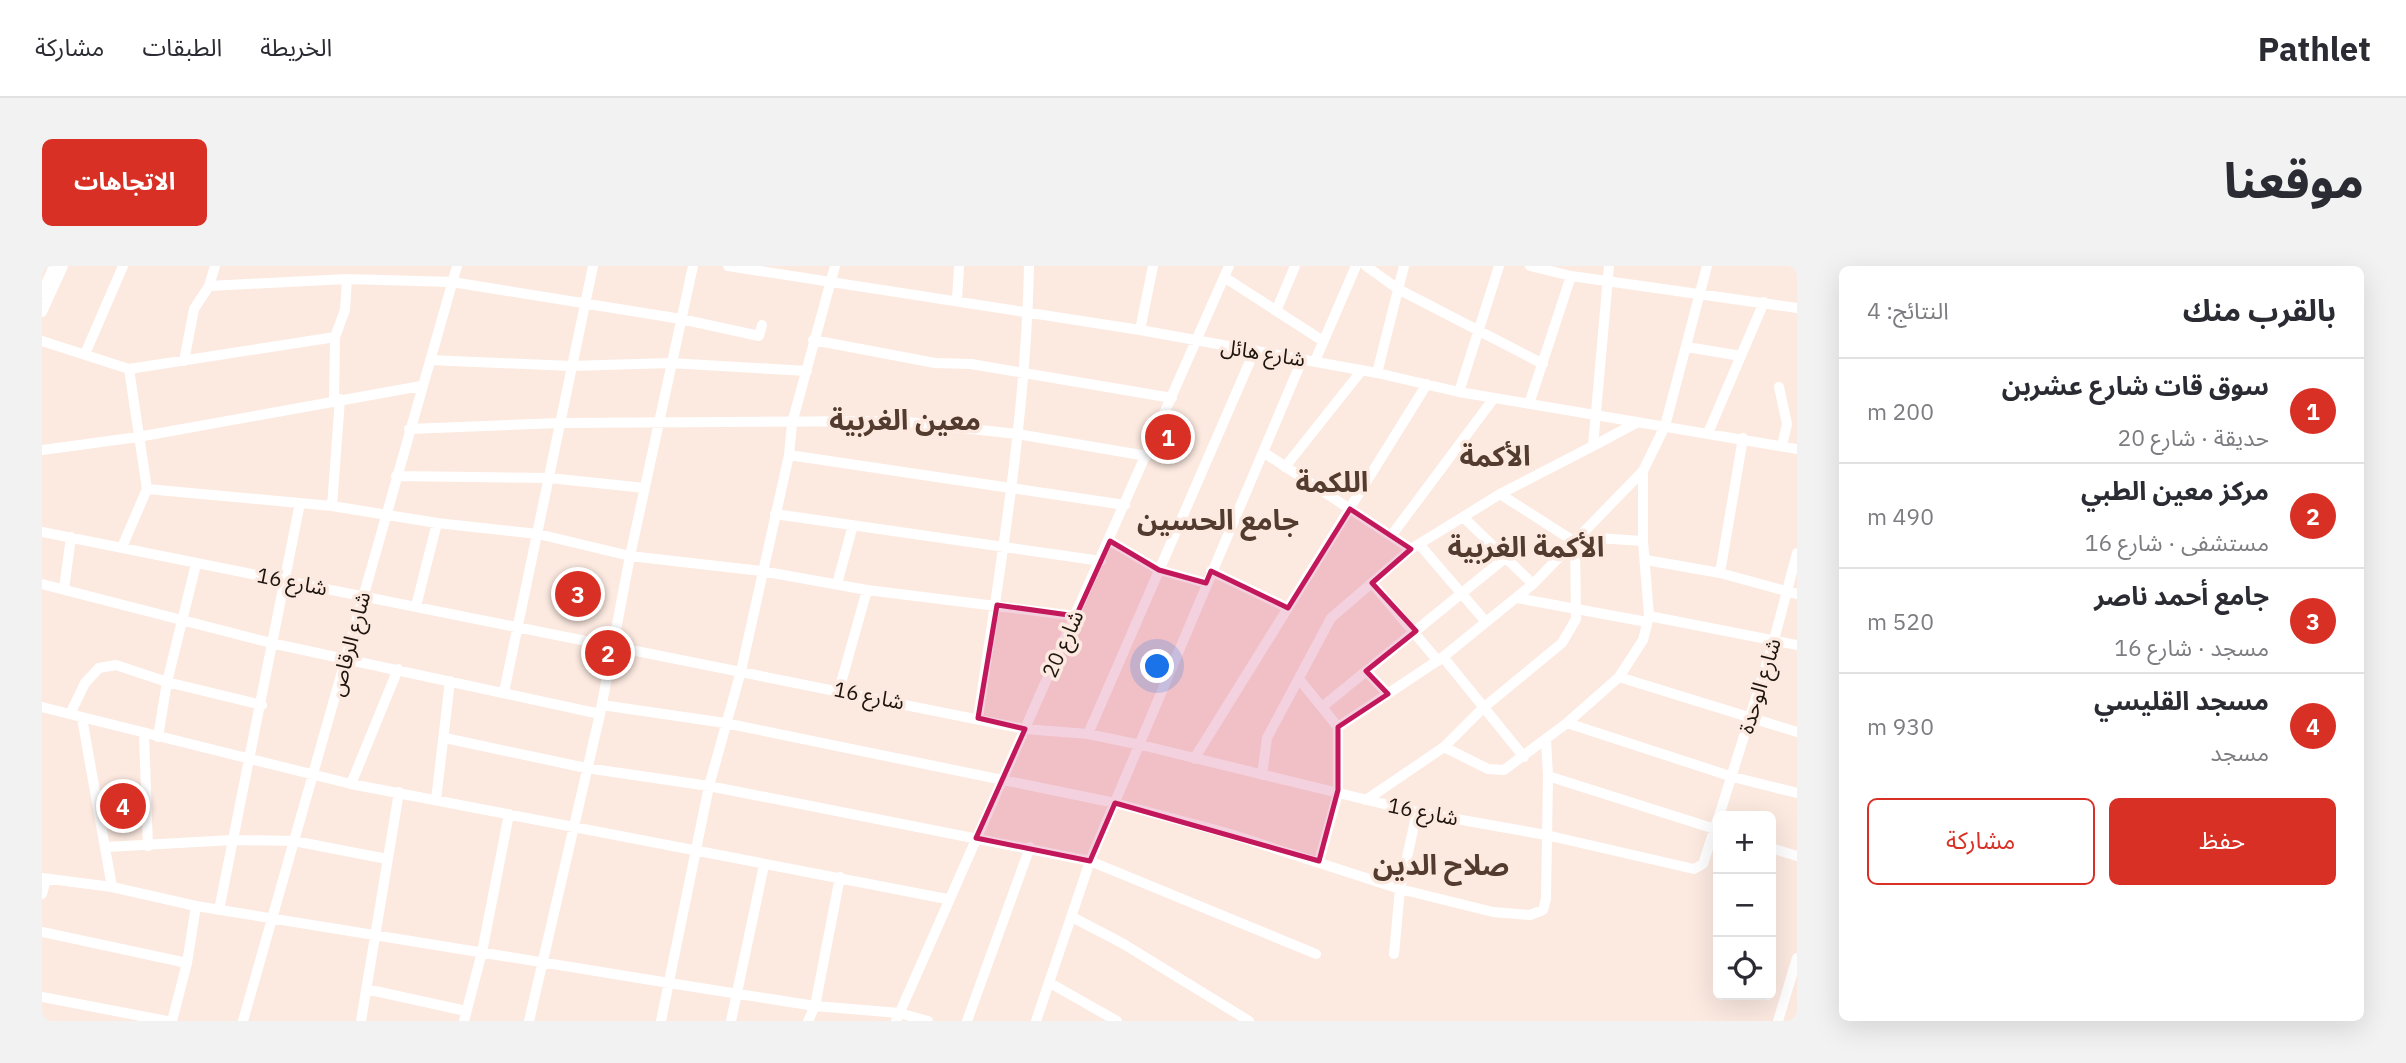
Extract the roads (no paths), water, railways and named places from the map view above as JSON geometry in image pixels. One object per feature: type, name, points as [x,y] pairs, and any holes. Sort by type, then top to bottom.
[{"type":"street","points":[[42,293],[54,266]]},
{"type":"street","points":[[42,312],[63,266]]},
{"type":"street","points":[[85,354],[123,266]]},
{"type":"street","points":[[184,361],[194,309],[209,286],[215,266]]},
{"type":"street","name":"شارع الرقاص","points":[[243,1021],[457,266]]},
{"type":"street","points":[[504,692],[593,266]]},
{"type":"street","points":[[529,1021],[601,710],[629,556],[693,266]]},
{"type":"street","name":"شارع هائل","points":[[728,266],[1140,330],[1362,370],[1459,392],[1797,449]]},
{"type":"street","points":[[661,1021],[709,786],[741,671],[761,571],[789,455],[792,423],[835,266]]},
{"type":"street","points":[[957,300],[959,266]]},
{"type":"street","points":[[978,718],[997,605],[1012,486],[1028,314],[1029,266]]},
{"type":"street","points":[[1140,330],[1153,266]]},
{"type":"street","name":"شارع 20","points":[[897,1017],[947,899],[1110,541],[1229,266]]},
{"type":"street","points":[[1276,311],[1295,266]]},
{"type":"street","points":[[1315,361],[1356,266]]},
{"type":"street","points":[[1366,266],[1398,289],[1543,364]]},
{"type":"street","points":[[1377,373],[1404,266]]},
{"type":"street","points":[[1459,392],[1499,266]]},
{"type":"street","points":[[1530,266],[1571,276],[1797,308]]},
{"type":"street","points":[[1592,446],[1598,416],[1609,266]]},
{"type":"street","points":[[1338,727],[1441,659],[1517,598],[1578,540],[1643,471],[1665,426],[1707,266]]},
{"type":"street","points":[[1529,404],[1571,276]]},
{"type":"street","points":[[1224,277],[1323,341]]},
{"type":"street","points":[[209,286],[347,279],[452,282],[586,302],[758,336],[762,325]]},
{"type":"street","points":[[332,506],[337,400],[335,337],[345,310],[347,279]]},
{"type":"street","points":[[1708,433],[1764,302]]},
{"type":"street","points":[[42,341],[129,369],[335,337]]},
{"type":"street","points":[[813,340],[936,363],[971,364],[1172,398]]},
{"type":"street","points":[[1687,347],[1741,356]]},
{"type":"street","points":[[1088,734],[1254,352]]},
{"type":"street","points":[[430,360],[571,366],[670,363],[807,371]]},
{"type":"street","points":[[1036,1021],[1090,861],[1302,360]]},
{"type":"street","points":[[122,547],[146,489],[129,369]]},
{"type":"street","points":[[1285,467],[1362,370]]},
{"type":"street","points":[[1194,759],[1427,384]]},
{"type":"street","points":[[42,450],[138,437],[421,386]]},
{"type":"street","points":[[1779,387],[1787,424],[1782,446]]},
{"type":"street","points":[[1391,536],[1494,398]]},
{"type":"street","points":[[409,429],[559,423],[898,421],[1017,433],[1147,456]]},
{"type":"street","points":[[1262,775],[1267,738],[1331,618],[1415,547],[1500,494],[1639,421]]},
{"type":"street","points":[[1720,573],[1743,438]]},
{"type":"street","points":[[1263,452],[1391,536],[1415,547],[1462,593],[1486,622]]},
{"type":"street","points":[[789,455],[1012,486],[1125,505]]},
{"type":"street","points":[[1444,747],[1488,769],[1504,769],[1546,740],[1619,677],[1643,640],[1648,619],[1643,541],[1643,471]]},
{"type":"street","points":[[396,476],[549,478],[645,488]]},
{"type":"street","points":[[146,489],[332,506],[437,523],[538,534],[629,556],[761,571],[867,590],[1076,616]]},
{"type":"street","points":[[1500,494],[1578,540],[1643,541]]},
{"type":"street","points":[[219,910],[262,705],[282,580],[300,503]]},
{"type":"street","points":[[775,514],[1101,561]]},
{"type":"street","points":[[1463,517],[1533,584]]},
{"type":"street","points":[[416,606],[437,523]]},
{"type":"street","points":[[837,584],[853,525]]},
{"type":"street","name":"شارع 16","points":[[42,532],[1025,729],[1088,734],[1417,812],[1546,835],[1694,869]]},
{"type":"street","points":[[64,589],[71,537]]},
{"type":"street","points":[[1366,800],[1444,747],[1483,708],[1562,643],[1576,619],[1578,540]]},
{"type":"street","points":[[1110,541],[1159,570],[1206,583]]},
{"type":"street","name":"شارع الوحدة","points":[[1721,811],[1774,640],[1792,593],[1797,553]]},
{"type":"street","points":[[1322,707],[1505,558]]},
{"type":"street","points":[[1646,560],[1720,573],[1792,593]]},
{"type":"street","points":[[158,737],[167,682],[196,564]]},
{"type":"street","points":[[1211,570],[1287,608]]},
{"type":"street","points":[[1372,583],[1524,757]]},
{"type":"street","points":[[42,584],[184,618],[271,643],[450,681],[601,710],[725,723],[1115,803],[1318,860],[1400,889],[1493,912],[1530,915],[1543,910],[1546,899],[1546,740]]},
{"type":"street","points":[[839,690],[867,590]]},
{"type":"street","points":[[1517,598],[1797,645]]},
{"type":"street","points":[[70,714],[85,683],[99,668],[116,665],[167,682],[262,705]]},
{"type":"street","points":[[351,784],[398,669]]},
{"type":"street","points":[[1366,671],[1388,694]]},
{"type":"street","points":[[1619,677],[1797,732]]},
{"type":"street","points":[[1300,678],[1338,727],[1338,793],[1318,860]]},
{"type":"street","points":[[436,800],[450,681]]},
{"type":"street","points":[[42,707],[144,735],[351,784],[947,899]]},
{"type":"street","points":[[82,718],[112,887]]},
{"type":"street","points":[[1567,723],[1733,777],[1797,793]]},
{"type":"street","points":[[144,735],[148,846]]},
{"type":"street","points":[[444,738],[586,768],[709,786],[1030,847],[1090,861],[1317,954]]},
{"type":"street","points":[[1548,776],[1713,828]]},
{"type":"street","points":[[361,1021],[399,792]]},
{"type":"street","points":[[1394,954],[1400,889],[1417,812]]},
{"type":"street","points":[[366,989],[465,1016],[482,952],[509,814]]},
{"type":"street","name":"شارع الوحدة","points":[[1694,869],[1703,864],[1713,837]]},
{"type":"street","points":[[106,847],[233,840],[294,841],[387,859]]},
{"type":"street","points":[[967,1021],[1030,847]]},
{"type":"street","points":[[1776,850],[1797,856]]},
{"type":"street","points":[[731,1021],[764,865]]},
{"type":"street","points":[[808,1021],[815,1006],[840,877]]},
{"type":"street","points":[[42,894],[44,879],[112,887],[196,906],[272,919],[815,1006],[928,1021]]},
{"type":"street","points":[[42,997],[170,1021],[187,963],[196,906]]},
{"type":"street","points":[[1072,917],[1122,943],[1249,1021]]},
{"type":"street","points":[[42,932],[187,963]]},
{"type":"street","points":[[1778,1021],[1797,958]]},
{"type":"street","points":[[1050,984],[1117,1021]]},
{"type":"place","name":"سوق قات شارع عشربن","points":[[1168,437]]},
{"type":"place","name":"جامع أحمد ناصر","points":[[578,594]]},
{"type":"place","name":"مركز معين الطبي","points":[[608,653]]},
{"type":"place","name":"مسجد القليسي","points":[[123,806]]},
{"type":"district","name":"معين الغربية","points":[[905,420]]},
{"type":"district","name":"الأكمة","points":[[1495,456]]},
{"type":"district","name":"اللكمة","points":[[1332,482]]},
{"type":"district","name":"جامع الحسين","points":[[1218,520]]},
{"type":"district","name":"الأكمة الغربية","points":[[1526,547]]},
{"type":"district","name":"صلاح الدين","points":[[1441,865]]}]
